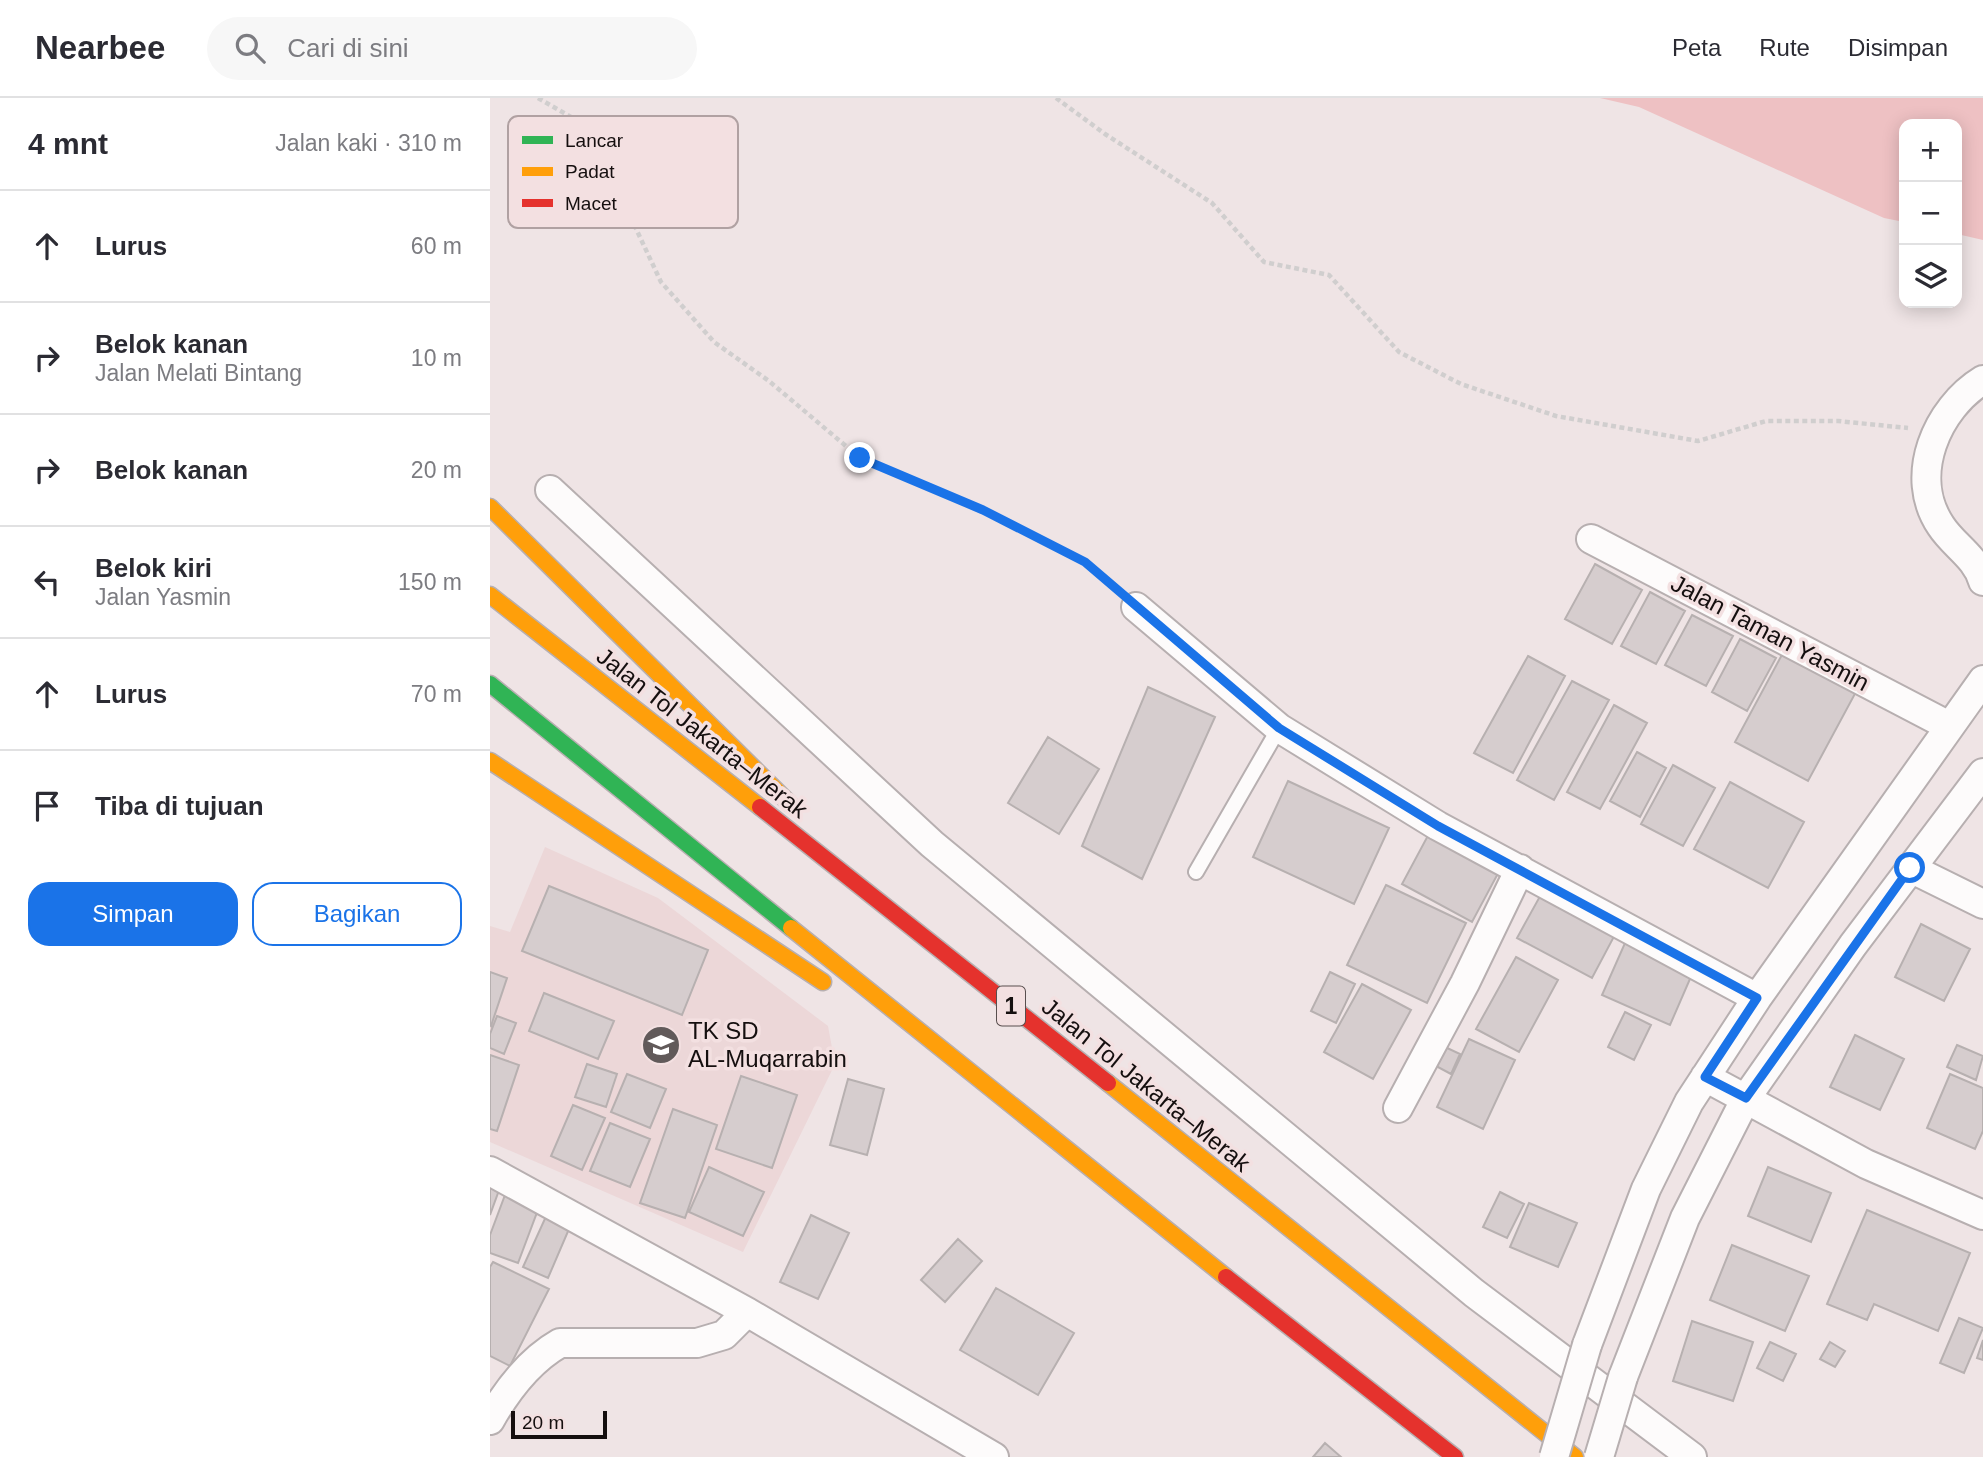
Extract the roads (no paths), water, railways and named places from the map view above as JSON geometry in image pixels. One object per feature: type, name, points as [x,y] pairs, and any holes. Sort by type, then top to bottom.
[{"type":"highway","points":[[490,507],[921,933]]},
{"type":"highway","name":"Jalan Tol Jakarta–Merak","points":[[490,595],[921,933],[1575,1457]]},
{"type":"highway","points":[[490,684],[1014,1109],[1455,1457]]},
{"type":"highway","points":[[490,761],[839,993]]},
{"type":"highway","points":[[874,1016],[1014,1109]]},
{"type":"street","points":[[1983,380],[1967,390],[1949,409],[1936,430],[1929,453],[1928,486],[1940,525],[1979,567],[1983,581]]},
{"type":"street","points":[[550,490],[932,844],[1474,1293],[1692,1457]]},
{"type":"street","name":"Jalan Taman Yasmin","points":[[1591,540],[1949,726]]},
{"type":"street","points":[[1136,607],[1279,728],[1438,826],[1757,998]]},
{"type":"street","points":[[1554,1457],[1587,1345],[1646,1189],[1689,1102],[1757,998],[1983,680]]},
{"type":"street","points":[[1600,1457],[1623,1377],[1685,1218],[1746,1098],[1910,868],[1983,773]]},
{"type":"street","points":[[1910,868],[1983,904]]},
{"type":"street","points":[[1398,1108],[1465,983],[1520,869]]},
{"type":"street","points":[[1705,1077],[1866,1164],[1983,1215]]},
{"type":"street","points":[[490,1171],[747,1312],[994,1457]]},
{"type":"street","points":[[490,1420],[498,1387],[560,1343],[696,1343],[724,1335],[747,1312]]},
{"type":"lane","points":[[1196,872],[1279,728]]},
{"type":"place","name":"TK SD AL-Muqarrabin","points":[[661,1045]]}]
